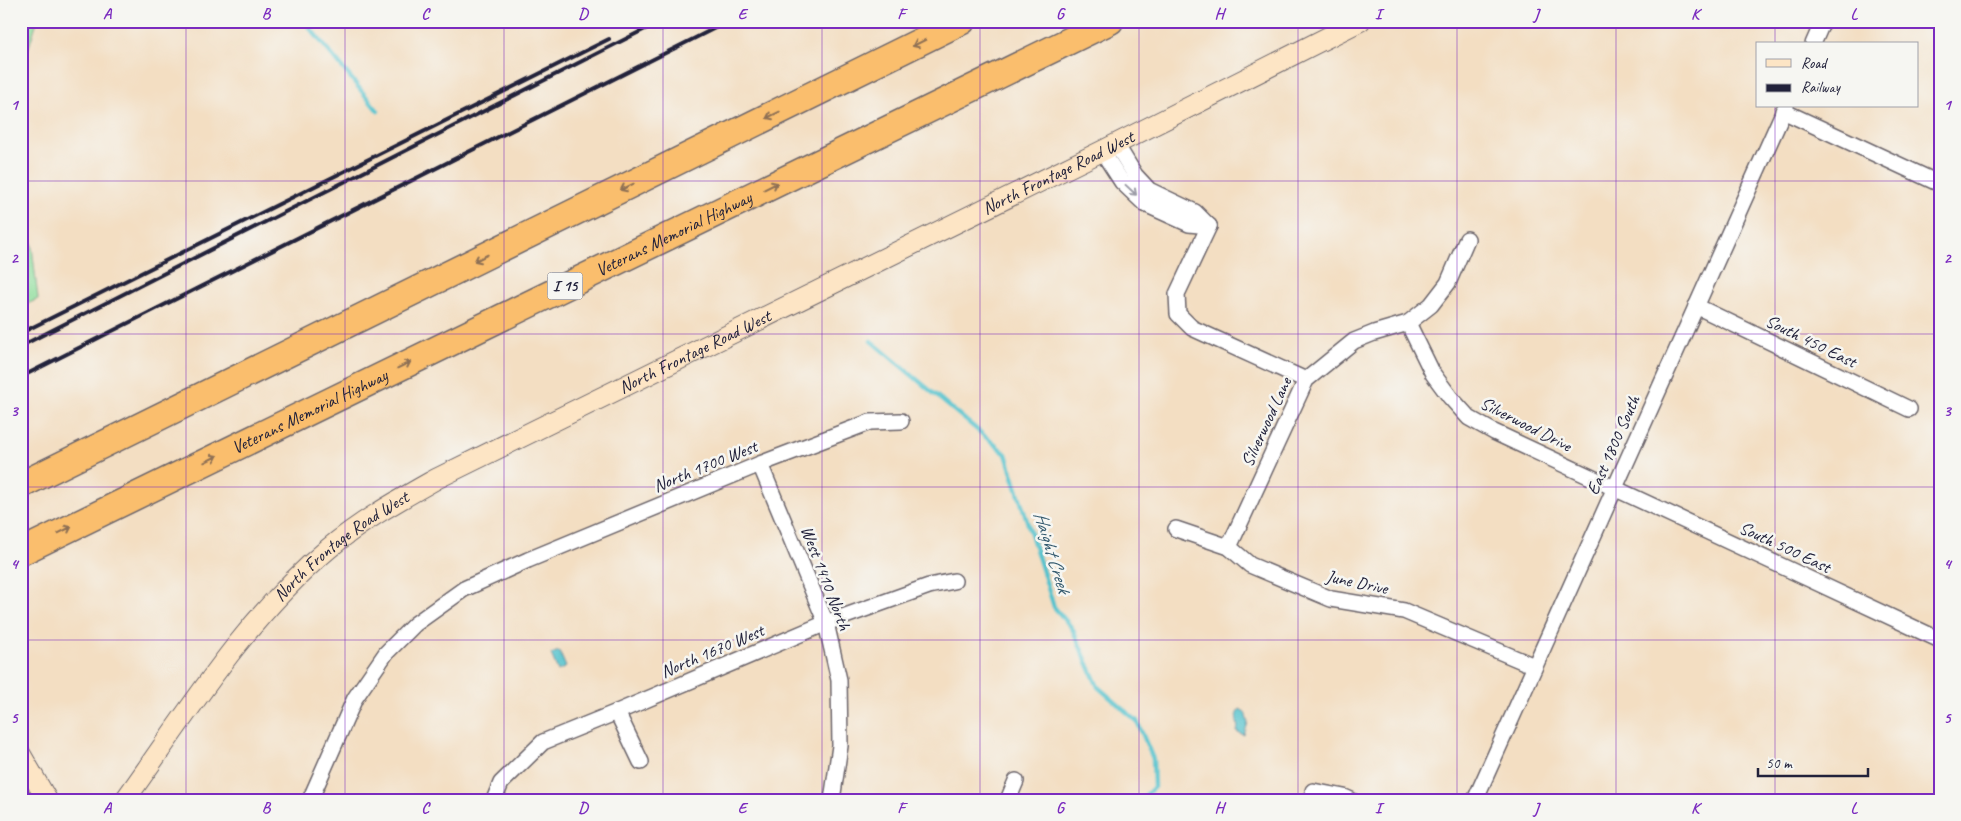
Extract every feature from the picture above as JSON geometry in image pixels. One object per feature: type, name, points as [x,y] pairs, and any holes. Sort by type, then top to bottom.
[{"type":"highway","points":[[21,485],[962,21]]},
{"type":"highway","name":"Veterans Memorial Highway","points":[[21,552],[1110,21]]},
{"type":"street","name":"North Frontage Road West","points":[[125,800],[219,667],[260,616],[304,570],[354,529],[436,479],[1109,148],[1360,21]]},
{"type":"street","points":[[1814,42],[1823,21]]},
{"type":"street","points":[[1784,109],[1940,184]]},
{"type":"street","name":"East 1800 South","points":[[1475,800],[1784,109]]},
{"type":"street","points":[[1109,148],[1149,190],[1195,212],[1208,226],[1177,294],[1178,314],[1192,328],[1306,380]]},
{"type":"street","name":"Silverwood Lane","points":[[1229,547],[1306,380],[1354,341],[1374,332],[1408,323],[1431,305],[1448,283],[1467,240]]},
{"type":"street","name":"South 450 East","points":[[1696,306],[1909,409]]},
{"type":"street","name":"Silverwood Drive","points":[[1408,323],[1433,374],[1469,418],[1494,432],[1614,488]]},
{"type":"street","name":"North 1700 West","points":[[310,800],[355,698],[386,653],[415,624],[464,589],[528,560],[760,464],[870,422],[901,421]]},
{"type":"street","name":"West 1410 North","points":[[760,464],[826,623],[839,680],[840,746],[832,800]]},
{"type":"street","name":"South 500 East","points":[[1614,488],[1940,640]]},
{"type":"street","name":"June Drive","points":[[1176,529],[1229,547],[1250,565],[1331,599],[1404,611],[1534,666]]},
{"type":"street","name":"North 1670 West","points":[[494,800],[501,783],[543,742],[826,623],[929,586],[954,581]]},
{"type":"street","points":[[618,712],[641,762]]},
{"type":"street","points":[[21,755],[47,800]]},
{"type":"street","points":[[1008,800],[1016,781]]},
{"type":"street","points":[[1313,791],[1351,800]]},
{"type":"green space","points":[[21,21],[37,21],[21,73]]},
{"type":"green space","points":[[21,149],[38,299],[21,307]]},
{"type":"water","points":[[559,651],[566,667],[558,671],[551,654]]},
{"type":"water","points":[[1240,709],[1245,712],[1248,723],[1244,735],[1237,732],[1236,717]]},
{"type":"waterway","name":"Haight Creek","points":[[304,21],[378,111]]},
{"type":"waterway","name":"Haight Creek","points":[[871,341],[1006,454],[1054,607],[1072,628],[1098,687],[1137,721],[1153,759],[1154,787],[1141,800]]},
{"type":"railway","points":[[21,346],[661,21]]},
{"type":"railway","points":[[21,377],[729,21]]},
{"type":"railway","points":[[21,333],[609,39]]}]
